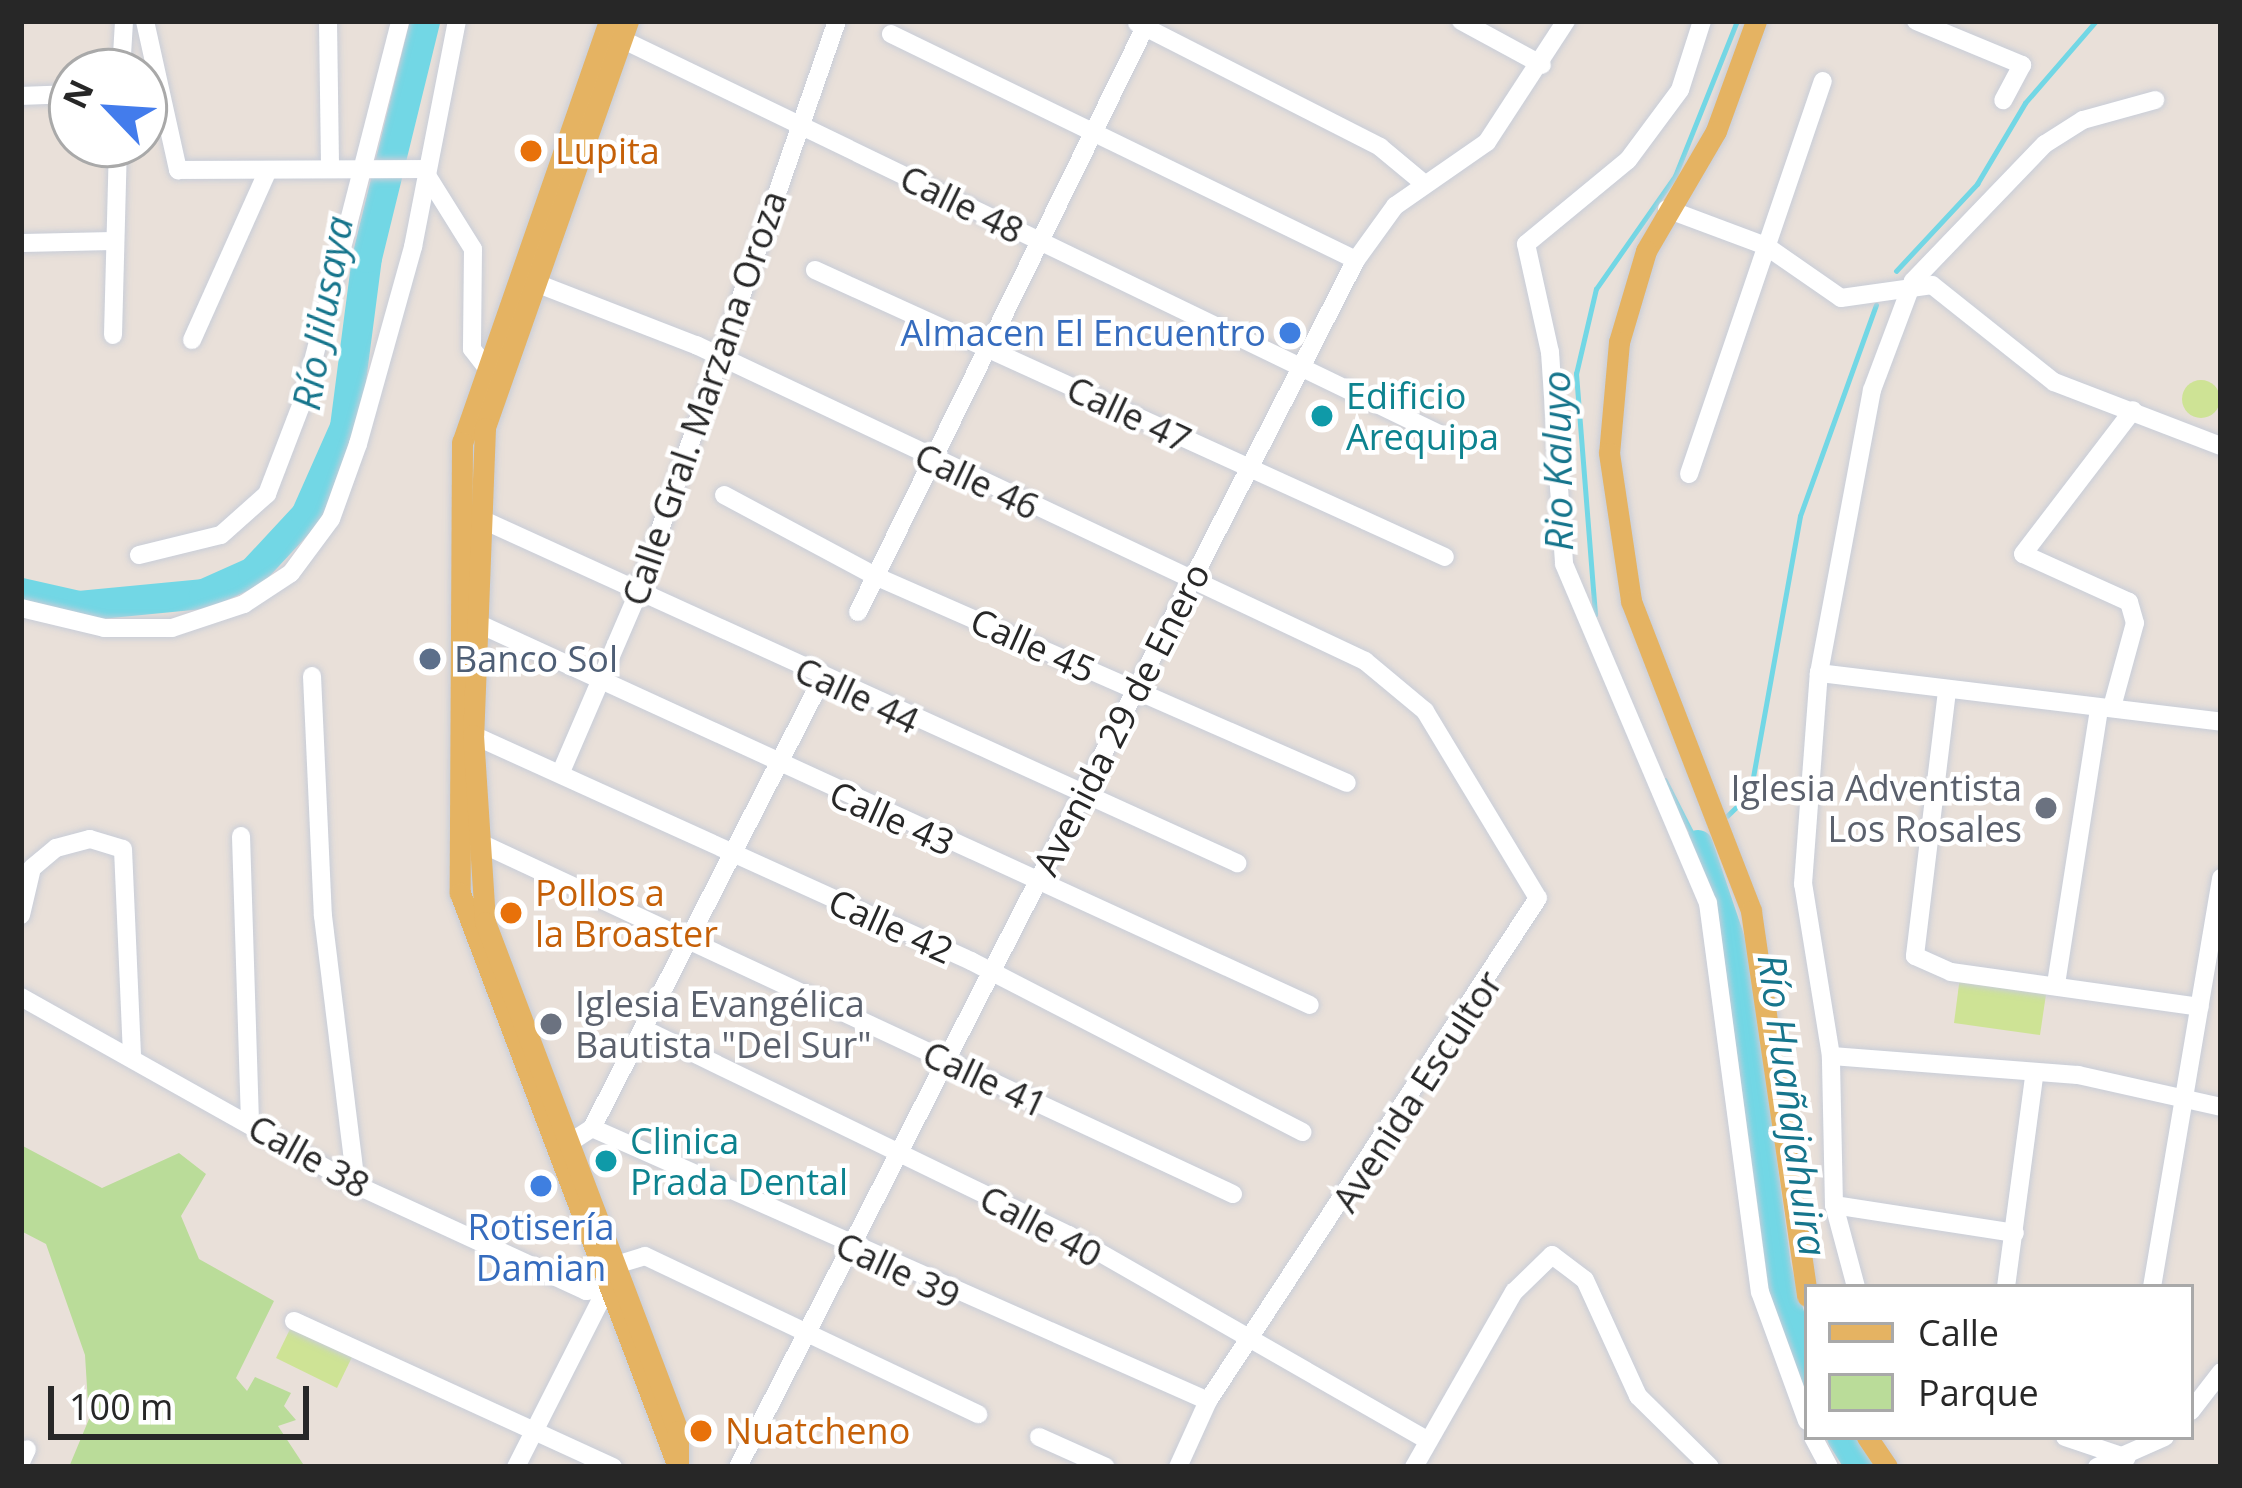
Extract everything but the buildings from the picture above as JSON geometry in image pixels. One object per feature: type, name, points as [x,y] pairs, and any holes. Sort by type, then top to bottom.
[{"type":"main road","points":[[1756,21],[1716,131],[1667,209],[1619,342],[1609,453],[1631,602],[1751,911],[1805,1284]]},
{"type":"main road","points":[[563,1147],[619,1264],[678,1431],[678,1467],[605,1288],[563,1147],[490,941],[468,843],[464,735],[472,519],[462,442],[491,375],[616,28]]},
{"type":"main road","points":[[1869,1440],[1887,1467]]},
{"type":"street","points":[[145,21],[178,170],[423,169]]},
{"type":"street","points":[[328,21],[330,168]]},
{"type":"street","points":[[140,555],[221,535],[267,494],[381,166],[400,21]]},
{"type":"street","points":[[21,608],[104,628],[172,628],[244,604],[291,573],[331,519],[358,444],[457,21]]},
{"type":"street","name":"Calle Gral. Marzana Oroza","points":[[562,772],[604,685],[638,593],[716,354],[837,21]]},
{"type":"street","points":[[1461,21],[1542,65]]},
{"type":"street","name":"Avenida 29 de Enero","points":[[738,1467],[1356,260],[1422,182],[1487,142],[1542,65],[1566,21]]},
{"type":"street","points":[[1702,21],[1681,90],[1628,160],[1526,244],[1551,383],[1564,564],[1708,903],[1760,1292],[1804,1413]]},
{"type":"street","points":[[1916,21],[2022,65],[2003,100]]},
{"type":"street","points":[[858,612],[927,457],[1142,23],[1380,147],[1422,182]]},
{"type":"street","name":"Calle 48","points":[[616,28],[1036,241],[1439,434]]},
{"type":"street","points":[[891,34],[1356,260]]},
{"type":"street","points":[[1688,474],[1823,81]]},
{"type":"street","points":[[1855,1284],[1834,1205],[1831,1056],[1803,884],[1819,673],[1854,445],[1909,281],[2044,144],[2127,102],[2155,100]]},
{"type":"street","points":[[113,335],[117,168]]},
{"type":"street","points":[[423,169],[473,249],[491,375]]},
{"type":"street","points":[[192,340],[267,172]]},
{"type":"street","points":[[1667,209],[1766,246],[1841,298],[1909,281],[2054,382],[2221,446]]},
{"type":"street","points":[[21,243],[115,242]]},
{"type":"street","name":"Calle 47","points":[[815,270],[1444,557]]},
{"type":"street","name":"Calle 46","points":[[525,280],[716,354],[1364,661],[1425,711]]},
{"type":"street","points":[[2056,984],[2106,708],[2135,623],[2129,602],[2023,554],[2133,410]]},
{"type":"street","name":"Calle 45","points":[[724,495],[875,576],[1347,784]]},
{"type":"street","name":"Calle 44","points":[[472,519],[1237,863]]},
{"type":"street","name":"Calle 43","points":[[468,623],[779,769],[1039,880],[1310,1005]]},
{"type":"street","points":[[1819,673],[2221,722]]},
{"type":"street","points":[[312,676],[323,916],[356,1185]]},
{"type":"street","points":[[563,1147],[592,1128],[822,679]]},
{"type":"street","points":[[1947,691],[1915,956],[1951,972],[2200,1007]]},
{"type":"street","name":"Avenida Escultor","points":[[1178,1467],[1208,1401],[1538,898],[1425,711]]},
{"type":"street","name":"Calle 42","points":[[464,735],[562,772],[1303,1132]]},
{"type":"street","points":[[241,836],[250,1123]]},
{"type":"street","points":[[21,915],[32,868],[56,848],[90,839],[123,849],[132,1055]]},
{"type":"street","name":"Calle 41","points":[[468,843],[1233,1194]]},
{"type":"street","points":[[2153,1284],[2188,1104],[2221,878]]},
{"type":"street","name":"Calle 38","points":[[21,998],[132,1055],[356,1185],[586,1291],[605,1288]]},
{"type":"street","name":"Calle 40","points":[[644,1030],[900,1155],[1251,1336],[1428,1441]]},
{"type":"street","points":[[1831,1056],[2034,1078],[2078,1075],[2188,1104],[2221,1107]]},
{"type":"street","points":[[2006,1284],[2034,1078]]},
{"type":"street","name":"Calle 39","points":[[592,1128],[851,1249],[1208,1401]]},
{"type":"street","points":[[1834,1205],[2015,1233]]},
{"type":"street","points":[[1414,1467],[1514,1292],[1552,1255],[1585,1280],[1638,1396],[1710,1467]]},
{"type":"street","points":[[516,1467],[619,1264],[645,1256],[978,1414]]},
{"type":"street","points":[[294,1321],[613,1467]]},
{"type":"street","points":[[2194,1407],[2221,1372]]},
{"type":"street","points":[[1039,1437],[1106,1467]]},
{"type":"street","points":[[1815,1440],[1829,1467]]},
{"type":"street","points":[[2075,1440],[2127,1458]]},
{"type":"street","points":[[2097,1467],[2127,1458],[2159,1440]]},
{"type":"green space","points":[[2201,380],[2215,385],[2220,399],[2215,413],[2201,418],[2187,413],[2182,399],[2187,385]]},
{"type":"green space","points":[[1961,969],[2048,981],[2040,1035],[1954,1023]]},
{"type":"green space","points":[[21,1145],[102,1188],[179,1153],[206,1174],[181,1216],[199,1259],[274,1301],[236,1378],[247,1391],[255,1377],[291,1393],[284,1406],[296,1420],[278,1426],[305,1467],[69,1467],[89,1419],[85,1355],[46,1244],[21,1231]]},
{"type":"green space","points":[[292,1325],[353,1355],[337,1388],[276,1358]]},
{"type":"waterway","name":"Río Jilusaya","points":[[21,593],[79,606],[204,594],[253,572],[306,515],[345,427],[367,258],[425,21]]},
{"type":"waterway","name":"Rio Kaluyo","points":[[1595,615],[1576,374],[1596,289],[1675,176],[1737,21]]},
{"type":"waterway","points":[[1896,271],[1977,184],[2025,103],[2096,21]]},
{"type":"waterway","points":[[1727,816],[1750,794],[1800,516],[1876,305]]},
{"type":"waterway","name":"Rio Kaluyo","points":[[1665,780],[1698,845],[1706,837]]},
{"type":"waterway","name":"Río Huañajahuira","points":[[1698,845],[1735,955],[1776,1267],[1804,1366]]},
{"type":"waterway","name":"Río Huañajahuira","points":[[1844,1440],[1861,1467]]},
{"type":"place","name":"Lupita","points":[[531,151]]},
{"type":"place","name":"Almacen El Encuentro","points":[[1290,333]]},
{"type":"place","name":"Edificio Arequipa","points":[[1322,416]]},
{"type":"place","name":"Banco Sol","points":[[430,659]]},
{"type":"place","name":"Iglesia Adventista Los Rosales","points":[[2046,808]]},
{"type":"place","name":"Pollos a la Broaster","points":[[511,913]]},
{"type":"place","name":"Iglesia Evangélica Bautista \"Del Sur\"","points":[[551,1024]]},
{"type":"place","name":"Clinica Prada Dental","points":[[606,1161]]},
{"type":"place","name":"Rotisería Damian","points":[[541,1186]]},
{"type":"place","name":"Nuatcheno","points":[[701,1431]]}]
